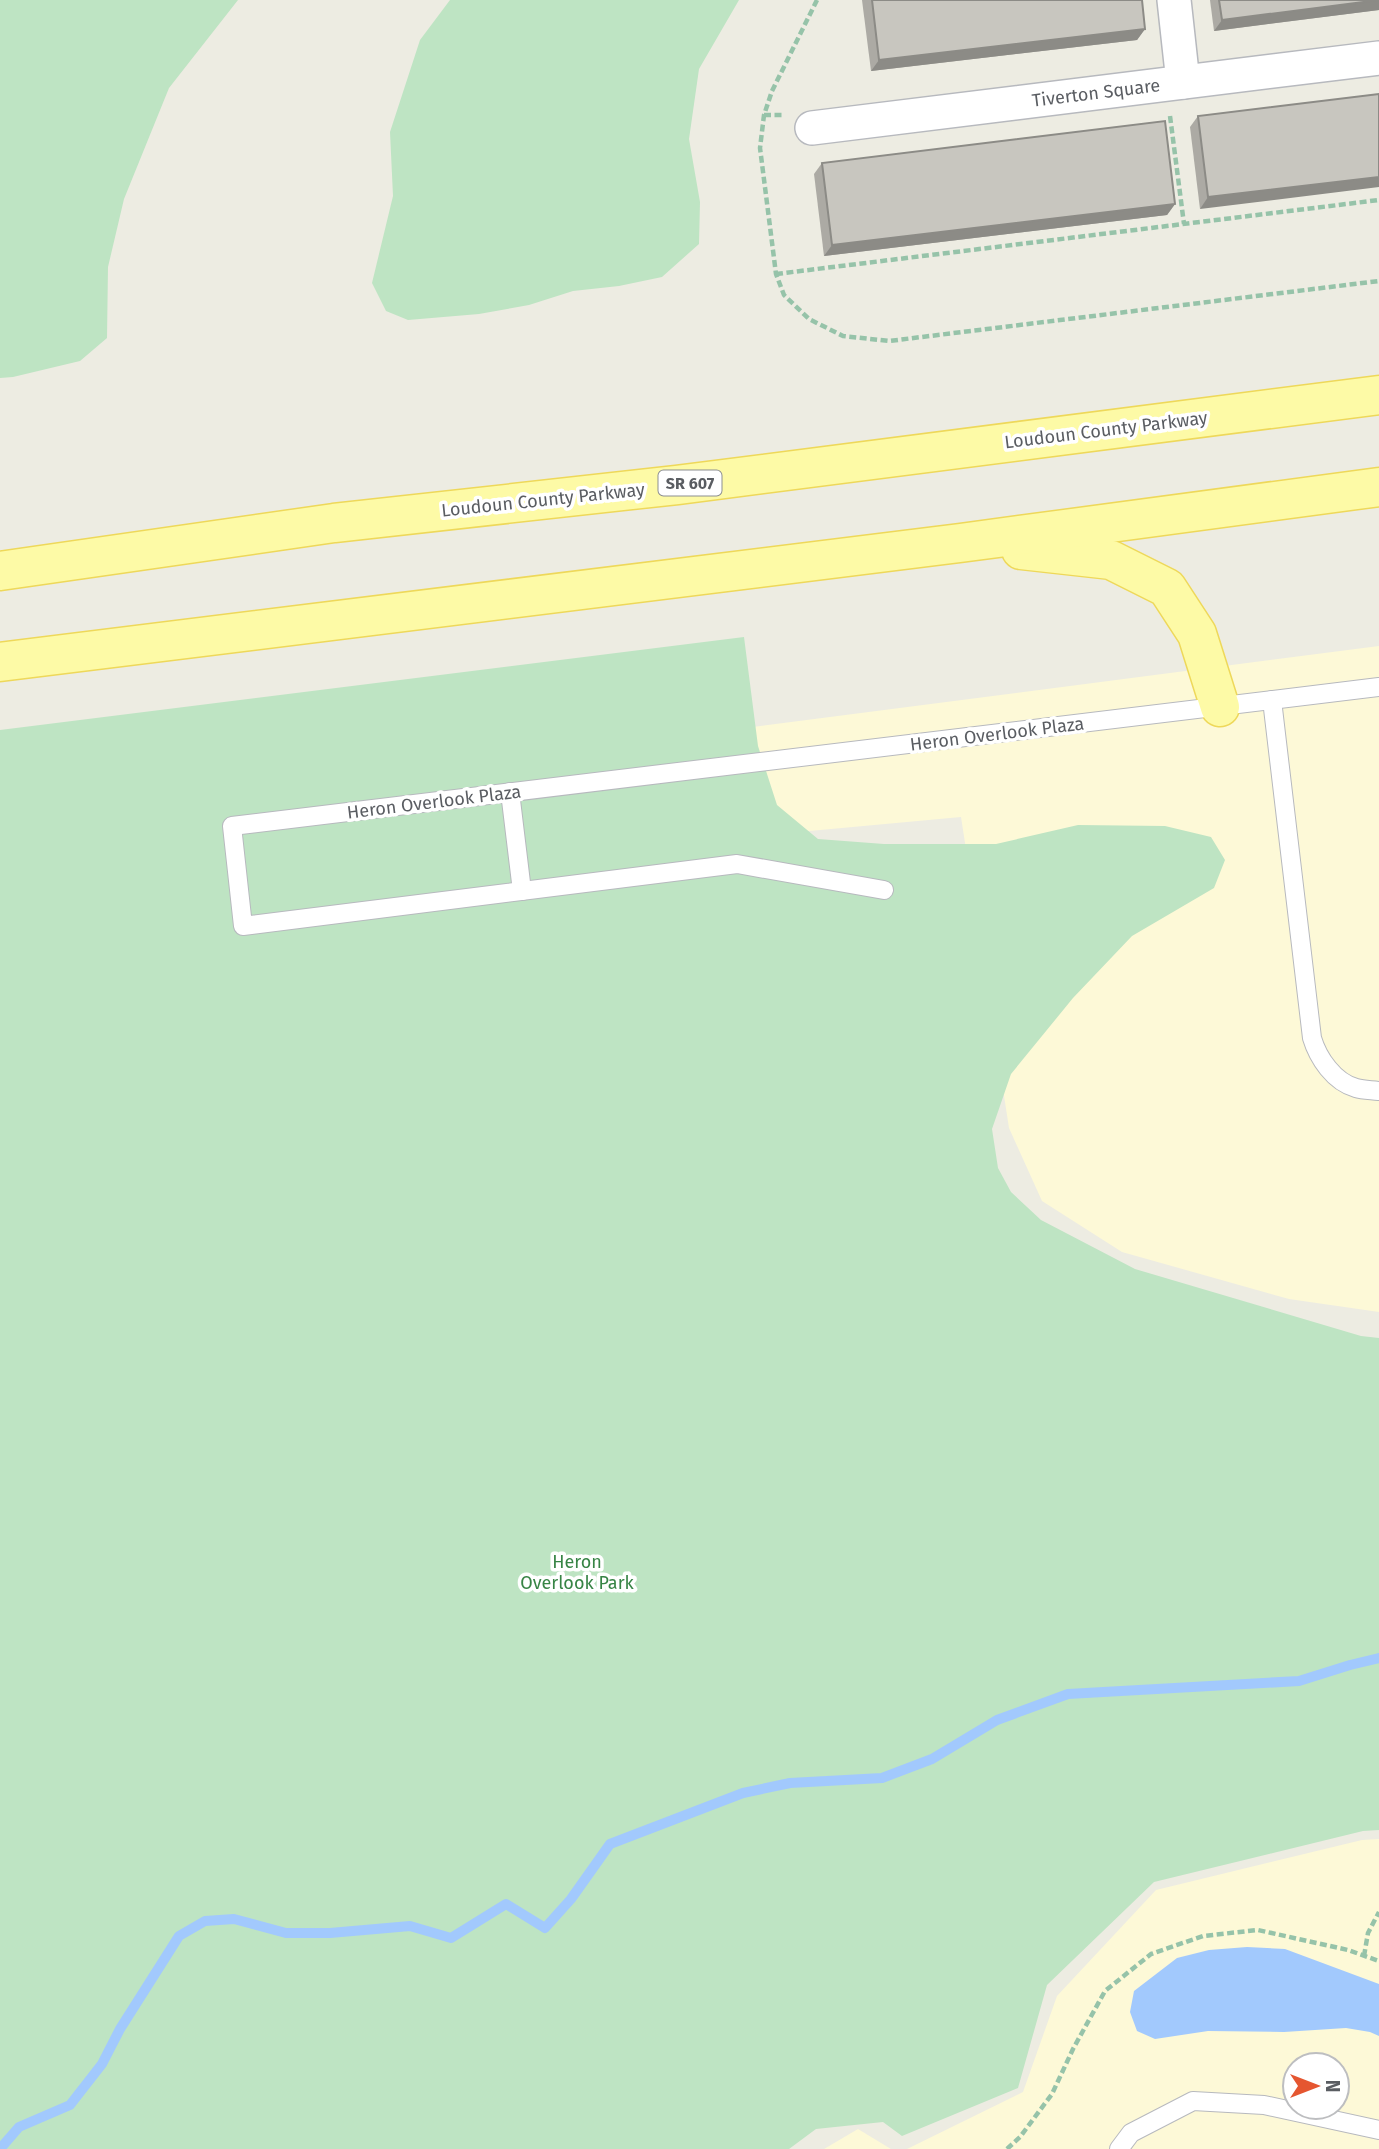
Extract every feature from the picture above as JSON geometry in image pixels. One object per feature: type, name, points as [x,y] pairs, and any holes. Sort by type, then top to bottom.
[{"type":"main road","name":"Loudoun County Parkway","points":[[0,571],[334,523],[677,485],[1379,395]]},
{"type":"main road","points":[[0,662],[960,543],[1379,488]]},
{"type":"main road","points":[[960,543],[1111,559],[1167,588],[1197,634],[1220,707]]},
{"type":"street","points":[[1174,0],[1174,83]]},
{"type":"street","name":"Tiverton Square","points":[[812,128],[1379,58]]},
{"type":"lane","name":"Heron Overlook Plaza","points":[[884,890],[737,864],[243,926],[232,826],[1379,687]]},
{"type":"lane","points":[[1272,700],[1312,1038],[1317,1053],[1333,1074],[1354,1088],[1379,1091]]},
{"type":"lane","points":[[510,792],[522,891]]},
{"type":"lane","points":[[1119,2149],[1131,2133],[1193,2101],[1264,2105],[1379,2130]]},
{"type":"path","points":[[817,0],[772,91],[764,115],[760,148],[776,274],[784,295],[809,319],[843,336],[889,341],[1379,281]]},
{"type":"path","points":[[1174,83],[1184,224]]},
{"type":"path","points":[[776,274],[1379,200]]},
{"type":"path","points":[[1364,1956],[1368,1933],[1379,1912]]},
{"type":"path","points":[[1007,2149],[1020,2137],[1052,2094],[1105,1991],[1151,1954],[1203,1936],[1258,1930],[1348,1950],[1379,1961]]},
{"type":"shaded area","points":[[1379,646],[1379,1312],[1289,1299],[1122,1252],[1042,1201],[1009,1128],[961,817],[766,835],[753,727]]},
{"type":"shaded area","points":[[1379,1839],[1379,2149],[907,2149],[1023,2092],[1057,1996],[1156,1890],[1362,1840]]},
{"type":"shaded area","points":[[858,2129],[891,2149],[824,2149]]},
{"type":"green space","points":[[0,0],[238,0],[169,88],[124,199],[108,267],[107,338],[80,361],[0,378]]},
{"type":"green space","points":[[450,0],[739,0],[699,69],[689,139],[700,202],[699,244],[662,277],[619,286],[573,291],[529,305],[479,314],[408,320],[386,311],[372,283],[393,196],[390,132],[420,40]]},
{"type":"green space","name":"Heron Overlook Park","points":[[744,637],[758,746],[777,805],[818,839],[884,844],[996,844],[1078,825],[1165,826],[1211,837],[1225,860],[1214,888],[1132,936],[1073,998],[1011,1074],[992,1129],[998,1168],[1011,1192],[1041,1220],[1135,1269],[1361,1336],[1379,1338],[1379,1830],[1363,1831],[1154,1882],[1047,1985],[1018,2088],[902,2136],[883,2122],[816,2129],[789,2149],[0,2149],[0,730]]},
{"type":"water","points":[[1247,1947],[1285,1949],[1379,1984],[1379,2036],[1346,2028],[1284,2032],[1208,2031],[1155,2039],[1137,2031],[1130,2012],[1134,1991],[1177,1958],[1209,1950]]},
{"type":"building","points":[[872,0],[1142,0],[1145,29],[879,60]]},
{"type":"building","points":[[1219,0],[1379,0],[1222,20]]},
{"type":"building","points":[[1379,94],[1379,177],[1208,197],[1198,116]]},
{"type":"building","points":[[1165,121],[1175,204],[832,245],[822,163]]},
{"type":"waterway","points":[[0,2149],[19,2127],[70,2105],[102,2064],[120,2029],[179,1936],[205,1921],[234,1919],[286,1933],[330,1933],[410,1926],[451,1938],[506,1904],[545,1928],[571,1899],[610,1844],[743,1793],[790,1783],[882,1778],[932,1759],[997,1720],[1068,1694],[1299,1681],[1379,1658]]}]
